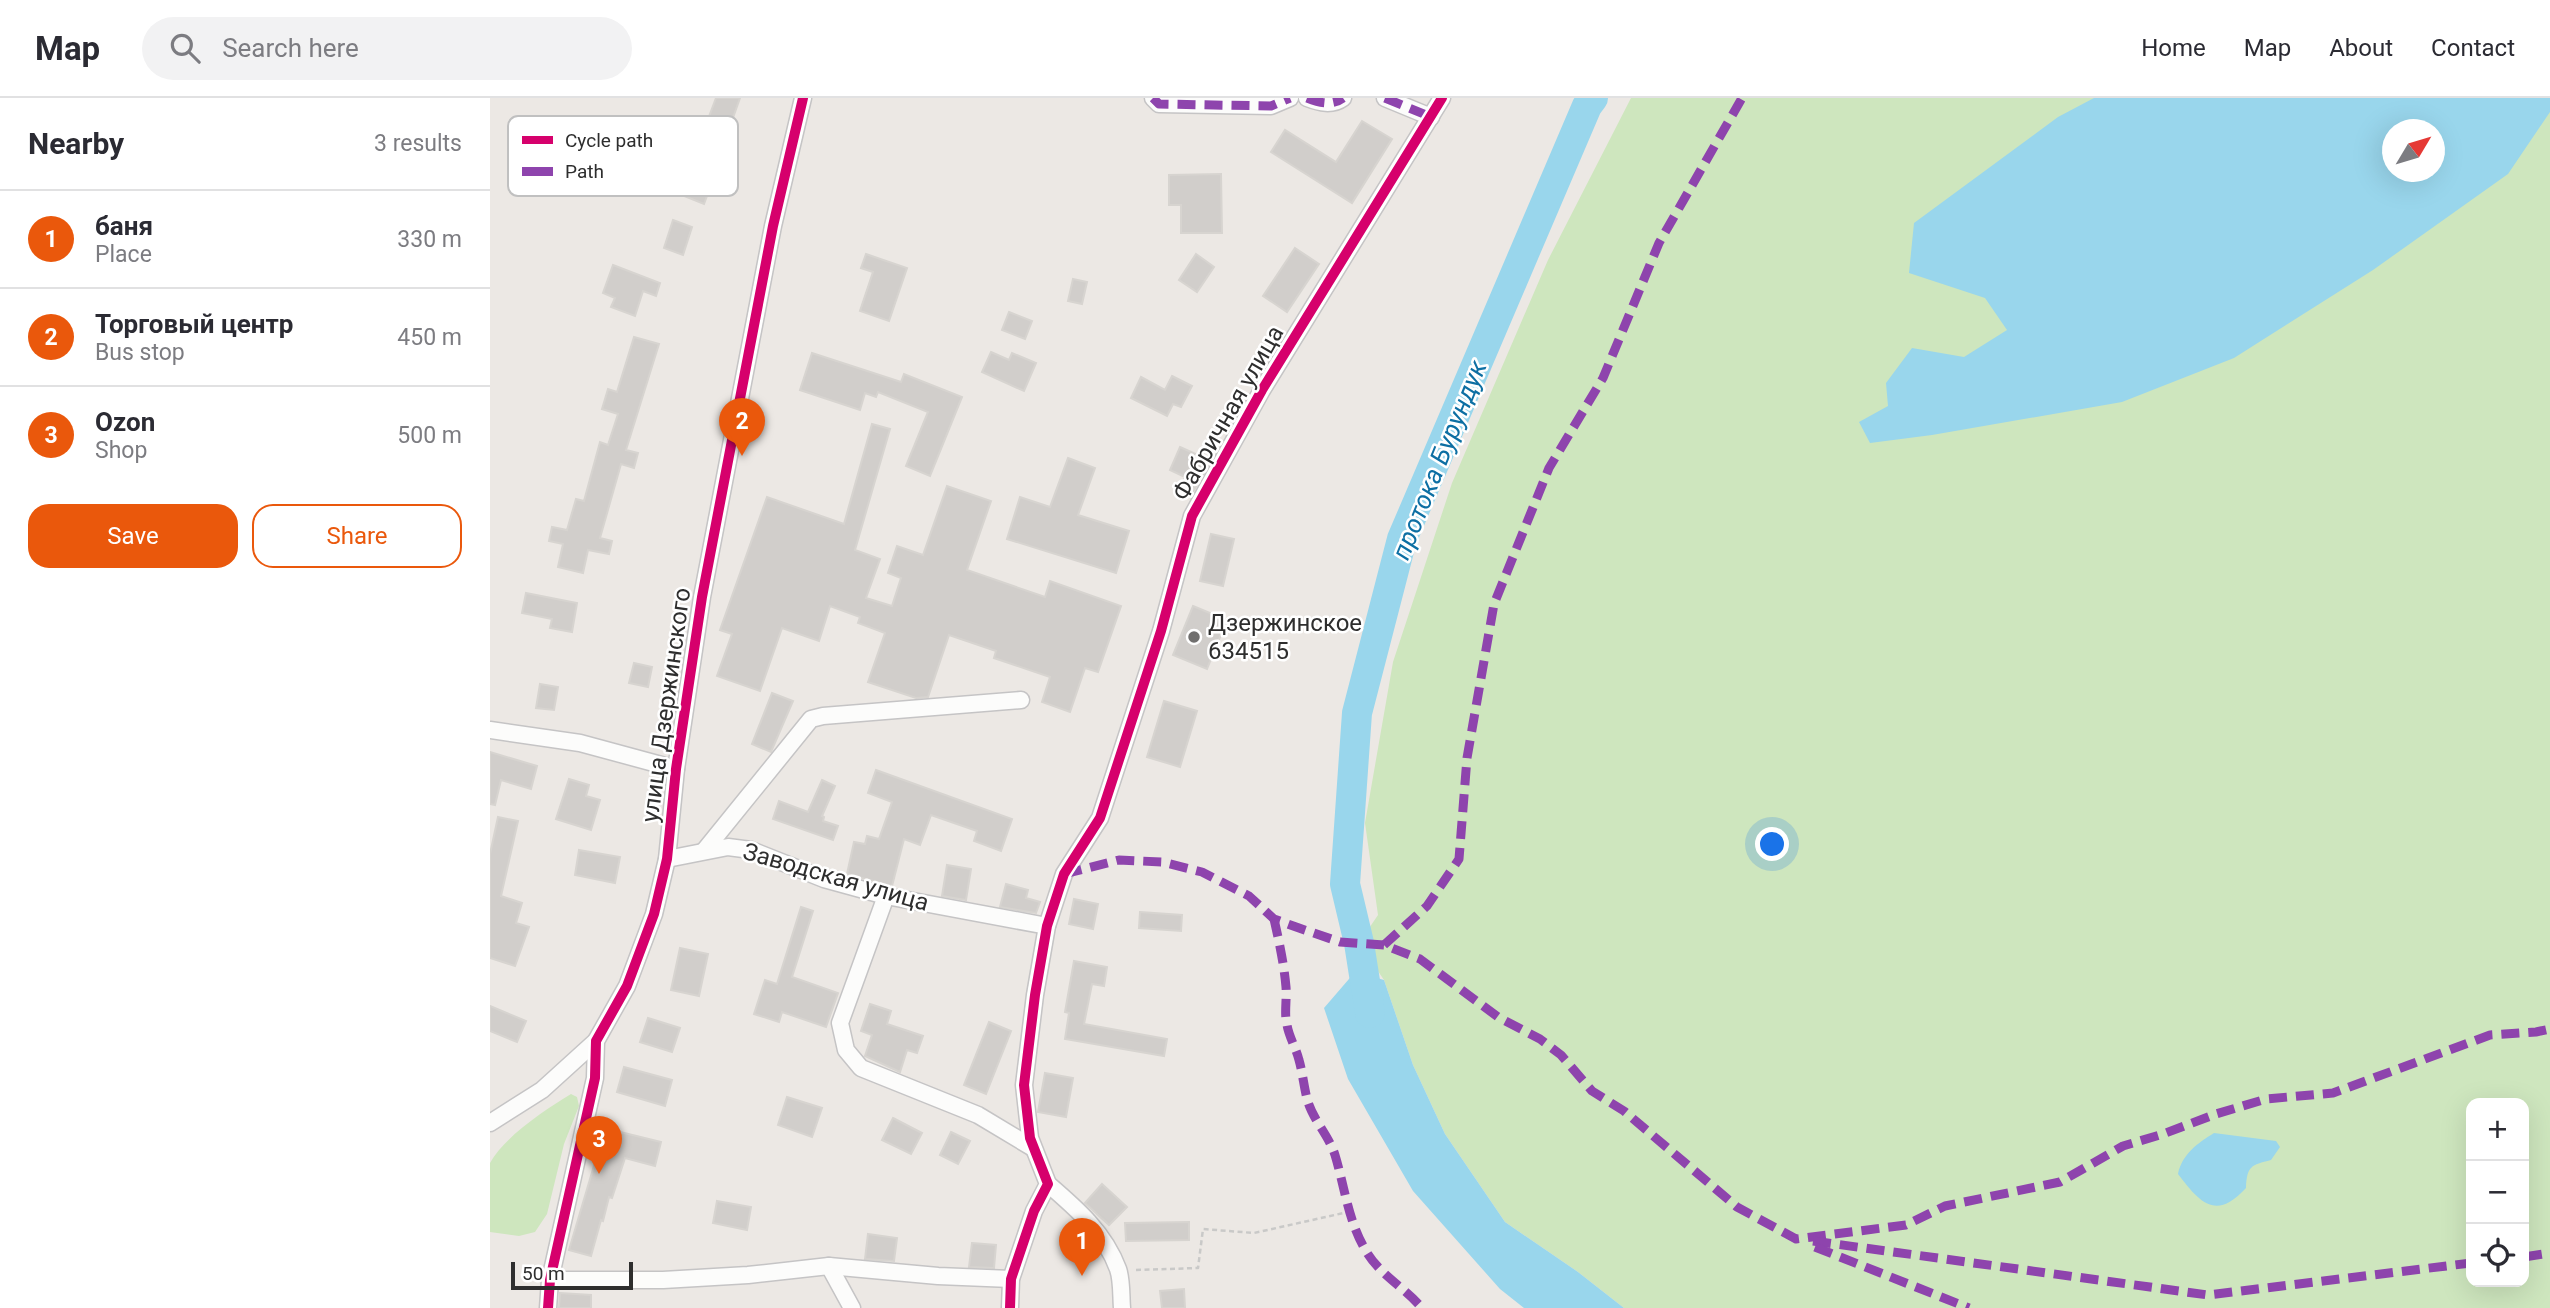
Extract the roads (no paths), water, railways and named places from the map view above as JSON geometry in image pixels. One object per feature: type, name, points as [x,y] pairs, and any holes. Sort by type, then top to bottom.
[{"type":"street","name":"улица Дзержинского","points":[[548,1308],[550,1280],[594,1078],[596,1041],[627,986],[654,914],[667,859],[676,769],[702,597],[773,226],[803,98]]},
{"type":"street","points":[[1153,98],[1159,104],[1272,106],[1290,98]]},
{"type":"street","points":[[1307,98],[1321,103],[1338,102],[1343,98]]},
{"type":"street","points":[[1385,98],[1431,117]]},
{"type":"street","name":"Фабричная улица","points":[[1047,926],[1064,874],[1100,817],[1161,631],[1192,516],[1262,390],[1442,98]]},
{"type":"street","points":[[704,850],[811,719],[1021,700]]},
{"type":"street","points":[[490,730],[580,743],[676,769]]},
{"type":"street","name":"Заводская улица","points":[[667,859],[728,847],[751,850],[824,878],[886,896],[1047,926]]},
{"type":"street","points":[[886,896],[840,1023],[846,1050],[862,1068],[978,1115],[1033,1148]]},
{"type":"street","points":[[1047,926],[1024,1085],[1028,1125],[1033,1148],[1048,1184],[1081,1213],[1103,1240],[1119,1271],[1122,1308]]},
{"type":"street","points":[[490,1122],[542,1090],[596,1041]]},
{"type":"street","points":[[1010,1308],[1011,1279],[1034,1211],[1048,1184]]},
{"type":"street","points":[[550,1280],[663,1280],[748,1275],[830,1266],[938,1276],[1011,1279]]},
{"type":"street","points":[[830,1266],[847,1305]]},
{"type":"water","points":[[2094,98],[2550,98],[2550,112],[2508,174],[2373,270],[2234,358],[2122,402],[1870,443],[1859,422],[1888,406],[1886,383],[1912,348],[1964,357],[2007,330],[1985,298],[1909,273],[1914,223],[2058,117]]},
{"type":"water","points":[[1355,972],[1384,980],[1413,1065],[1445,1134],[1505,1222],[1578,1272],[1624,1308],[1524,1308],[1500,1289],[1413,1191],[1348,1079],[1324,1008]]},
{"type":"water","points":[[2214,1133],[2276,1141],[2280,1147],[2271,1160],[2251,1168],[2246,1188],[2226,1204],[2217,1206],[2201,1200],[2178,1174],[2187,1155]]},
{"type":"waterway","name":"протока Бурундук","points":[[1370,1013],[1359,943],[1345,884],[1357,713],[1402,539],[1587,106],[1593,98]]},
{"type":"place","name":"Торговый центр","points":[[742,456]]},
{"type":"place","name":"Дзержинское 634515","points":[[1194,637]]},
{"type":"place","name":"Ozon","points":[[599,1174]]},
{"type":"place","name":"баня","points":[[1082,1276]]}]
